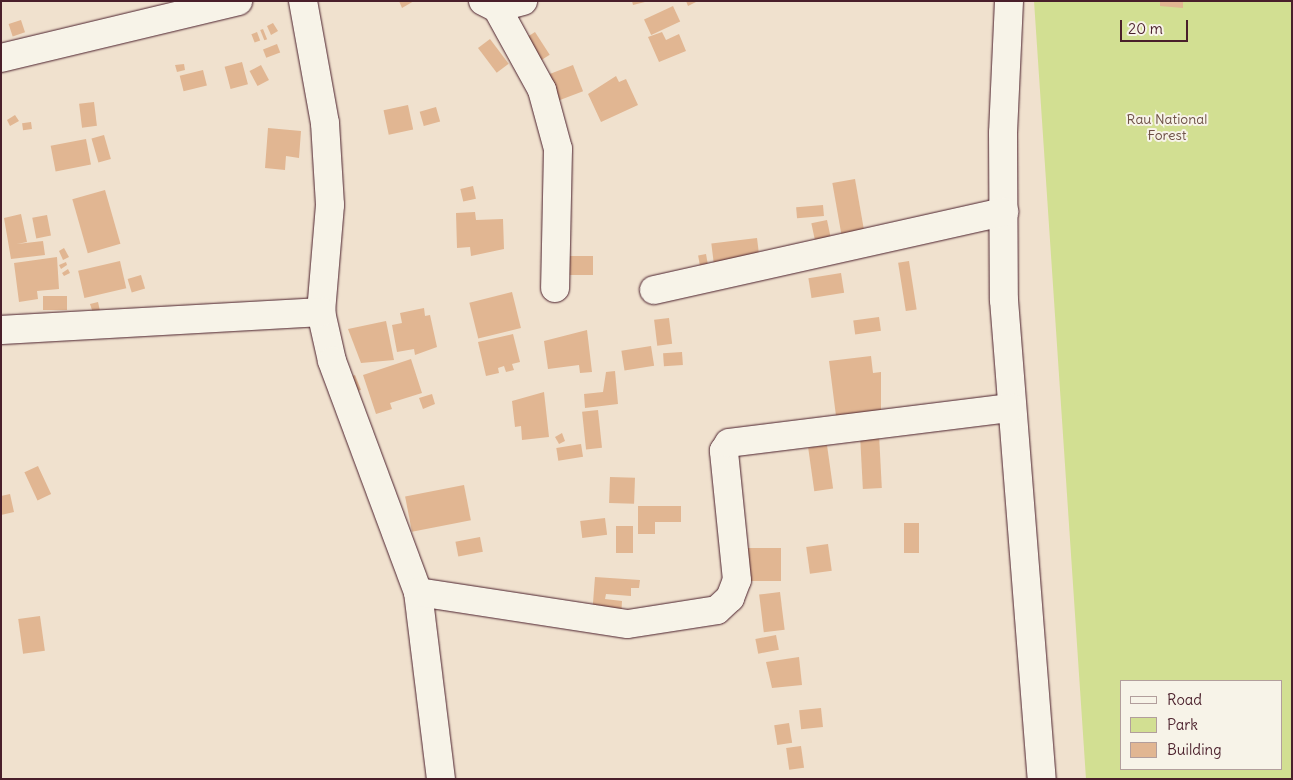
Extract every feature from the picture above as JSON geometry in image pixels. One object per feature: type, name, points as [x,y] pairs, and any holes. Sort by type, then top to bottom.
[{"type":"street","points":[[1,58],[238,1]]},
{"type":"street","points":[[302,1],[325,123],[330,205],[321,312],[332,361],[418,592],[441,779]]},
{"type":"street","points":[[523,1],[490,5],[542,90],[558,150],[555,288]]},
{"type":"street","points":[[1009,1],[1004,212],[1011,408],[1042,779]]},
{"type":"street","points":[[654,290],[1004,212]]},
{"type":"street","points":[[1,330],[321,312]]},
{"type":"street","points":[[418,592],[628,624],[717,610],[730,598],[737,580],[724,452],[729,443],[1011,408]]},
{"type":"green space","name":"Rau National Forest","points":[[1034,1],[1292,1],[1292,779],[1086,779]]},
{"type":"building","points":[[399,1],[414,1],[402,8]]},
{"type":"building","points":[[632,1],[645,1],[645,2],[633,5]]},
{"type":"building","points":[[686,1],[698,1],[688,6]]},
{"type":"building","points":[[1160,1],[1183,1],[1183,8],[1160,6]]},
{"type":"building","points":[[673,6],[680,21],[651,35],[644,20]]},
{"type":"building","points":[[21,20],[25,32],[13,36],[9,24]]},
{"type":"building","points":[[273,23],[278,31],[271,35],[267,26]]},
{"type":"building","points":[[263,29],[267,39],[264,40],[260,30]]},
{"type":"building","points":[[257,32],[260,40],[255,43],[251,34]]},
{"type":"building","points":[[535,32],[550,55],[538,62],[523,40]]},
{"type":"building","points":[[662,32],[666,40],[679,34],[686,51],[659,62],[648,37]]},
{"type":"building","points":[[490,39],[509,64],[497,73],[478,48]]},
{"type":"building","points":[[277,44],[280,52],[266,58],[263,49]]},
{"type":"building","points":[[242,62],[248,84],[231,89],[225,67]]},
{"type":"building","points":[[184,64],[185,70],[177,72],[175,65]]},
{"type":"building","points":[[261,65],[269,80],[258,86],[250,71]]},
{"type":"building","points":[[573,65],[583,91],[549,104],[539,78]]},
{"type":"building","points":[[203,70],[207,86],[184,91],[180,76]]},
{"type":"building","points":[[616,76],[619,82],[626,79],[638,105],[601,122],[588,94]]},
{"type":"building","points":[[94,102],[97,126],[82,128],[79,104]]},
{"type":"building","points":[[408,105],[413,129],[389,135],[384,110]]},
{"type":"building","points":[[436,107],[440,121],[424,126],[420,112]]},
{"type":"building","points":[[15,115],[19,121],[10,126],[7,120]]},
{"type":"building","points":[[31,122],[32,129],[23,130],[22,123]]},
{"type":"building","points":[[268,128],[301,131],[299,158],[286,156],[285,170],[265,168]]},
{"type":"building","points":[[104,135],[111,159],[98,163],[92,139]]},
{"type":"building","points":[[86,139],[91,165],[56,171],[51,146]]},
{"type":"building","points":[[855,179],[865,233],[842,237],[832,183]]},
{"type":"building","points":[[473,186],[476,199],[463,202],[460,189]]},
{"type":"building","points":[[105,190],[120,244],[88,253],[72,199]]},
{"type":"building","points":[[823,205],[824,216],[797,218],[796,207]]},
{"type":"building","points":[[475,212],[476,220],[503,219],[504,249],[471,256],[470,247],[457,248],[456,213]]},
{"type":"building","points":[[21,214],[27,242],[17,244],[43,241],[45,255],[11,259],[4,218]]},
{"type":"building","points":[[47,215],[51,236],[36,238],[32,218]]},
{"type":"building","points":[[827,220],[832,244],[817,248],[811,223]]},
{"type":"building","points":[[757,238],[760,261],[714,266],[711,244]]},
{"type":"building","points":[[64,248],[69,257],[63,260],[59,251]]},
{"type":"building","points":[[706,254],[708,265],[700,266],[698,255]]},
{"type":"building","points":[[561,256],[593,256],[593,275],[561,275]]},
{"type":"building","points":[[57,257],[59,289],[37,291],[38,299],[19,302],[14,263]]},
{"type":"building","points":[[120,261],[126,288],[84,298],[78,271]]},
{"type":"building","points":[[909,261],[917,309],[906,311],[898,263]]},
{"type":"building","points":[[66,262],[67,265],[61,269],[59,265]]},
{"type":"building","points":[[68,269],[70,273],[64,276],[62,273]]},
{"type":"building","points":[[841,273],[844,293],[812,298],[808,278]]},
{"type":"building","points":[[141,275],[145,288],[132,292],[128,279]]},
{"type":"building","points":[[512,292],[521,328],[478,339],[469,303]]},
{"type":"building","points":[[43,296],[67,296],[67,310],[43,310]]},
{"type":"building","points":[[98,302],[100,311],[93,313],[90,304]]},
{"type":"building","points":[[424,308],[425,316],[430,315],[437,347],[415,355],[414,349],[397,352],[392,325],[402,323],[400,313]]},
{"type":"building","points":[[879,317],[881,331],[855,334],[853,321]]},
{"type":"building","points":[[669,318],[672,344],[657,346],[654,320]]},
{"type":"building","points":[[386,321],[394,360],[361,363],[348,329]]},
{"type":"building","points":[[587,330],[592,372],[580,373],[579,365],[548,369],[544,341]]},
{"type":"building","points":[[513,334],[520,362],[512,364],[514,370],[506,372],[504,366],[498,368],[499,373],[486,376],[478,342]]},
{"type":"building","points":[[651,346],[654,366],[624,370],[621,351]]},
{"type":"building","points":[[682,352],[683,365],[664,366],[663,353]]},
{"type":"building","points":[[871,356],[873,373],[881,372],[881,410],[836,416],[829,361]]},
{"type":"building","points":[[411,359],[422,393],[390,403],[392,409],[376,414],[363,375]]},
{"type":"building","points":[[615,371],[618,404],[585,408],[584,394],[603,392],[606,372]]},
{"type":"building","points":[[355,375],[361,390],[348,395],[342,380]]},
{"type":"building","points":[[544,392],[549,437],[522,440],[521,426],[515,427],[512,401]]},
{"type":"building","points":[[432,394],[435,404],[423,409],[419,398]]},
{"type":"building","points":[[598,410],[602,448],[586,449],[582,412]]},
{"type":"building","points":[[562,433],[565,441],[559,444],[555,437]]},
{"type":"building","points":[[879,434],[882,488],[863,489],[860,435]]},
{"type":"building","points":[[581,444],[583,457],[558,461],[556,448]]},
{"type":"building","points":[[827,445],[833,489],[814,491],[808,448]]},
{"type":"building","points":[[38,466],[51,494],[38,500],[24,472]]},
{"type":"building","points":[[610,477],[635,478],[634,504],[609,503]]},
{"type":"building","points":[[464,485],[471,520],[412,532],[405,496]]},
{"type":"building","points":[[10,494],[14,512],[1,515],[1,496]]},
{"type":"building","points":[[638,506],[681,506],[681,522],[655,522],[655,534],[638,534]]},
{"type":"building","points":[[605,518],[607,535],[582,538],[580,521]]},
{"type":"building","points":[[904,523],[919,523],[919,553],[904,553]]},
{"type":"building","points":[[616,526],[633,526],[633,553],[616,553]]},
{"type":"building","points":[[480,537],[483,552],[458,556],[455,542]]},
{"type":"building","points":[[828,544],[832,571],[810,574],[806,547]]},
{"type":"building","points":[[746,548],[781,548],[781,581],[746,581]]},
{"type":"building","points":[[595,577],[640,580],[639,588],[631,588],[631,596],[606,594],[605,599],[622,601],[621,618],[592,616]]},
{"type":"building","points":[[780,592],[785,630],[764,632],[759,595]]},
{"type":"building","points":[[40,616],[45,651],[23,654],[18,619]]},
{"type":"building","points":[[776,635],[779,650],[758,654],[755,639]]},
{"type":"building","points":[[799,657],[802,685],[772,688],[766,662]]},
{"type":"building","points":[[821,708],[823,727],[801,729],[799,710]]},
{"type":"building","points":[[789,723],[792,743],[777,745],[774,725]]},
{"type":"building","points":[[801,746],[804,768],[789,770],[786,748]]}]
